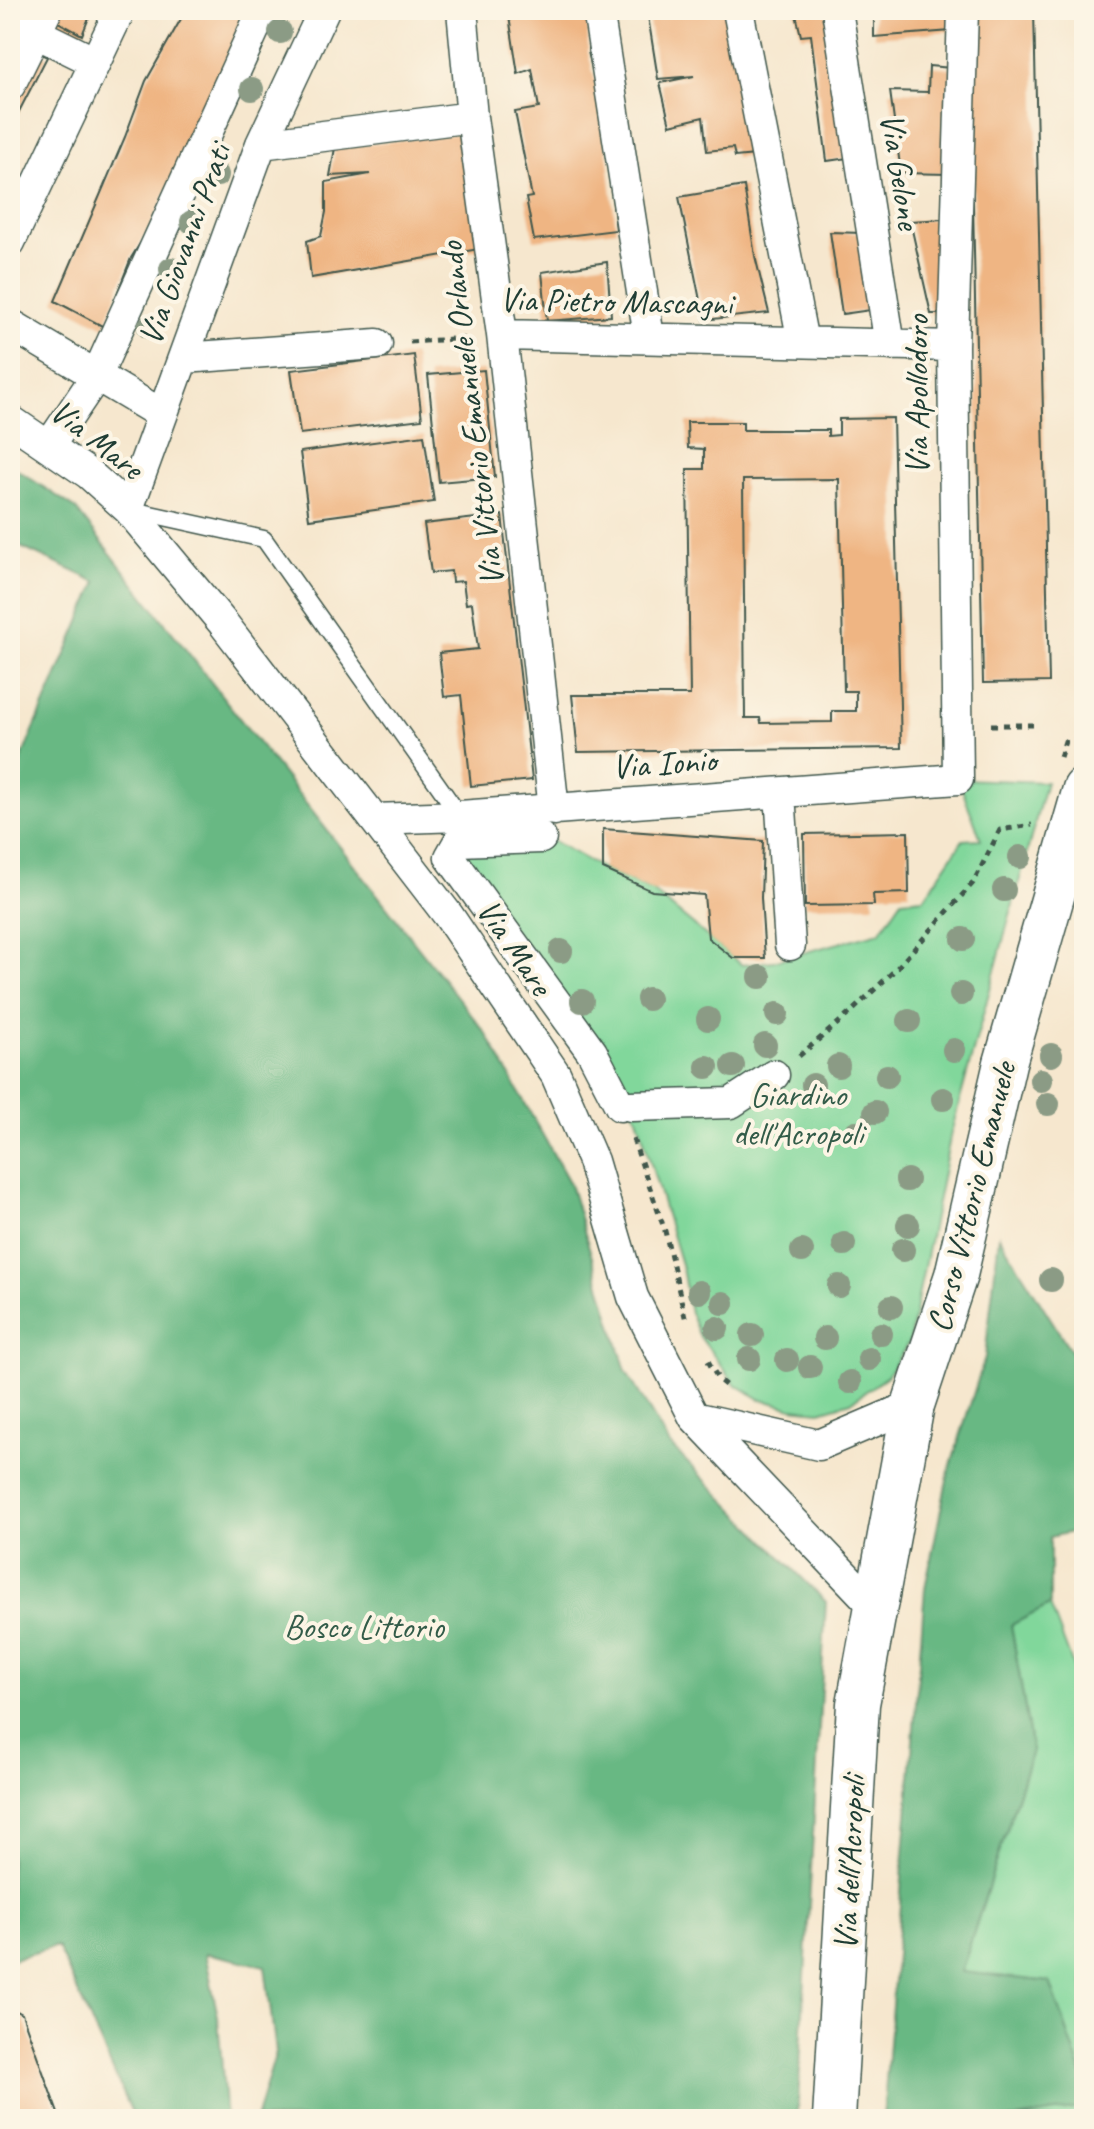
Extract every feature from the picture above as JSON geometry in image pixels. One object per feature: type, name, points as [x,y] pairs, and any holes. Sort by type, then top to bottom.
[{"type":"street","points":[[10,242],[120,10]]},
{"type":"street","name":"Via Giovanni Prati","points":[[49,446],[97,375],[263,10]]},
{"type":"street","name":"Via Giovanni Prati","points":[[128,509],[261,144],[324,10]]},
{"type":"street","name":"Via Vittorio Emanuele Orlando","points":[[462,10],[472,117],[502,335],[554,810]]},
{"type":"street","points":[[598,10],[649,337]]},
{"type":"street","points":[[738,10],[803,342]]},
{"type":"street","name":"Via Gelone","points":[[837,10],[890,345]]},
{"type":"street","name":"Via Apollodoro","points":[[958,779],[953,346],[963,10]]},
{"type":"street","points":[[10,85],[31,21],[95,62]]},
{"type":"street","points":[[261,144],[472,117]]},
{"type":"street","name":"Via Mare","points":[[10,324],[161,414]]},
{"type":"street","name":"Via Pietro Mascagni","points":[[502,335],[953,346]]},
{"type":"street","points":[[184,358],[377,344]]},
{"type":"street","name":"Via Mare","points":[[10,420],[89,474],[128,509],[223,623],[448,915],[556,1075],[593,1161],[633,1297],[694,1417],[876,1608]]},
{"type":"street","name":"Corso Vittorio Emanuele","points":[[876,1608],[913,1405],[956,1275],[1071,777]]},
{"type":"street","name":"Via Ionio","points":[[374,819],[554,810],[958,779]]},
{"type":"street","points":[[780,793],[790,945]]},
{"type":"street","points":[[541,838],[459,841],[450,857],[592,1052],[625,1106],[731,1103],[774,1075]]},
{"type":"street","points":[[694,1417],[819,1445],[913,1405]]},
{"type":"street","name":"Via dell'Acropoli","points":[[834,2119],[858,1704],[876,1608]]},
{"type":"lane","points":[[128,509],[264,539],[460,816]]},
{"type":"path","name":"Via Pietro Mascagni","points":[[377,344],[502,335]]},
{"type":"path","points":[[993,725],[1038,725]]},
{"type":"path","points":[[1067,735],[1071,777]]},
{"type":"path","points":[[774,1075],[849,1014],[905,958],[973,883],[1000,830],[1041,825]]},
{"type":"path","points":[[625,1106],[665,1231],[688,1327]]},
{"type":"path","points":[[704,1356],[719,1380],[740,1397]]},
{"type":"green space","name":"Bosco Littorio","points":[[10,465],[75,508],[487,1035],[570,1184],[626,1371],[670,1445],[826,1602],[797,2119],[256,2119],[276,2052],[265,1966],[205,1953],[218,2017],[226,2119],[132,2119],[134,2117],[57,1946],[10,1960],[10,785],[97,582],[10,542]]},
{"type":"green space","name":"Giardino dell'Acropoli","points":[[958,779],[1046,782],[951,1133],[909,1342],[887,1376],[851,1402],[820,1411],[792,1408],[760,1399],[735,1384],[700,1337],[690,1313],[682,1268],[637,1117],[463,857],[472,849],[553,841],[603,869],[652,891],[742,965],[773,961],[880,932],[902,900],[924,898],[963,840],[981,839]]},
{"type":"green space","points":[[999,1236],[1084,1372],[1084,1529],[1050,1537],[1050,1605],[1011,1625],[1032,1751],[961,1972],[1050,1982],[1084,2079],[1084,2107],[1017,2119],[883,2119],[925,1588],[948,1475],[985,1357]]},
{"type":"green space","points":[[1050,1605],[1084,1695],[1084,2079],[1050,1982],[961,1972],[1032,1751],[1011,1625]]},
{"type":"green space","points":[[1084,2107],[1084,2119],[1017,2119]]},
{"type":"building","points":[[53,10],[92,10],[82,35],[49,17]]},
{"type":"building","points":[[186,10],[248,10],[151,226],[131,258],[104,327],[55,301],[146,81]]},
{"type":"building","points":[[508,10],[588,10],[588,52],[602,109],[616,230],[534,240],[526,198],[532,197],[515,112],[539,108],[532,69],[518,74]]},
{"type":"building","points":[[647,10],[726,10],[755,155],[735,157],[733,148],[707,151],[703,117],[670,125],[660,83],[694,76],[658,79]]},
{"type":"building","points":[[795,10],[826,10],[848,158],[827,161],[811,35],[801,36]]},
{"type":"building","points":[[874,10],[951,10],[951,31],[874,37]]},
{"type":"building","points":[[969,10],[1034,10],[1049,682],[983,683]]},
{"type":"building","points":[[25,45],[47,57],[10,129],[10,77]]},
{"type":"building","points":[[929,66],[951,68],[949,174],[901,173],[890,91],[928,92]]},
{"type":"building","points":[[465,133],[479,249],[311,278],[307,241],[321,236],[326,212],[326,182],[370,174],[330,176],[335,148]]},
{"type":"building","points":[[744,186],[755,256],[769,313],[704,320],[679,197]]},
{"type":"building","points":[[944,219],[943,314],[931,314],[910,221]]},
{"type":"building","points":[[830,232],[862,233],[871,310],[842,314]]},
{"type":"building","points":[[607,262],[611,316],[547,321],[542,272]]},
{"type":"building","points":[[414,355],[422,419],[300,434],[291,370]]},
{"type":"building","points":[[484,370],[495,477],[439,482],[428,375]]},
{"type":"building","points":[[893,418],[901,748],[578,752],[572,695],[690,695],[687,469],[704,469],[704,449],[688,448],[687,422],[743,422],[743,430],[828,430],[828,436],[839,435],[839,419]],"holes":[[[839,479],[844,691],[856,691],[856,711],[832,711],[832,722],[761,723],[760,718],[745,718],[743,480]]]},
{"type":"building","points":[[424,435],[434,502],[309,519],[300,452]]},
{"type":"building","points":[[502,515],[532,780],[471,786],[461,695],[444,697],[439,653],[478,649],[472,603],[466,604],[463,581],[452,582],[451,571],[431,573],[424,524]]},
{"type":"building","points":[[603,829],[763,841],[761,898],[765,958],[733,958],[708,938],[704,895],[652,891],[603,869]]},
{"type":"building","points":[[908,832],[909,893],[873,894],[874,905],[805,906],[804,834]]},
{"type":"building","points":[[10,2007],[22,2014],[60,2119],[10,2119]]}]
